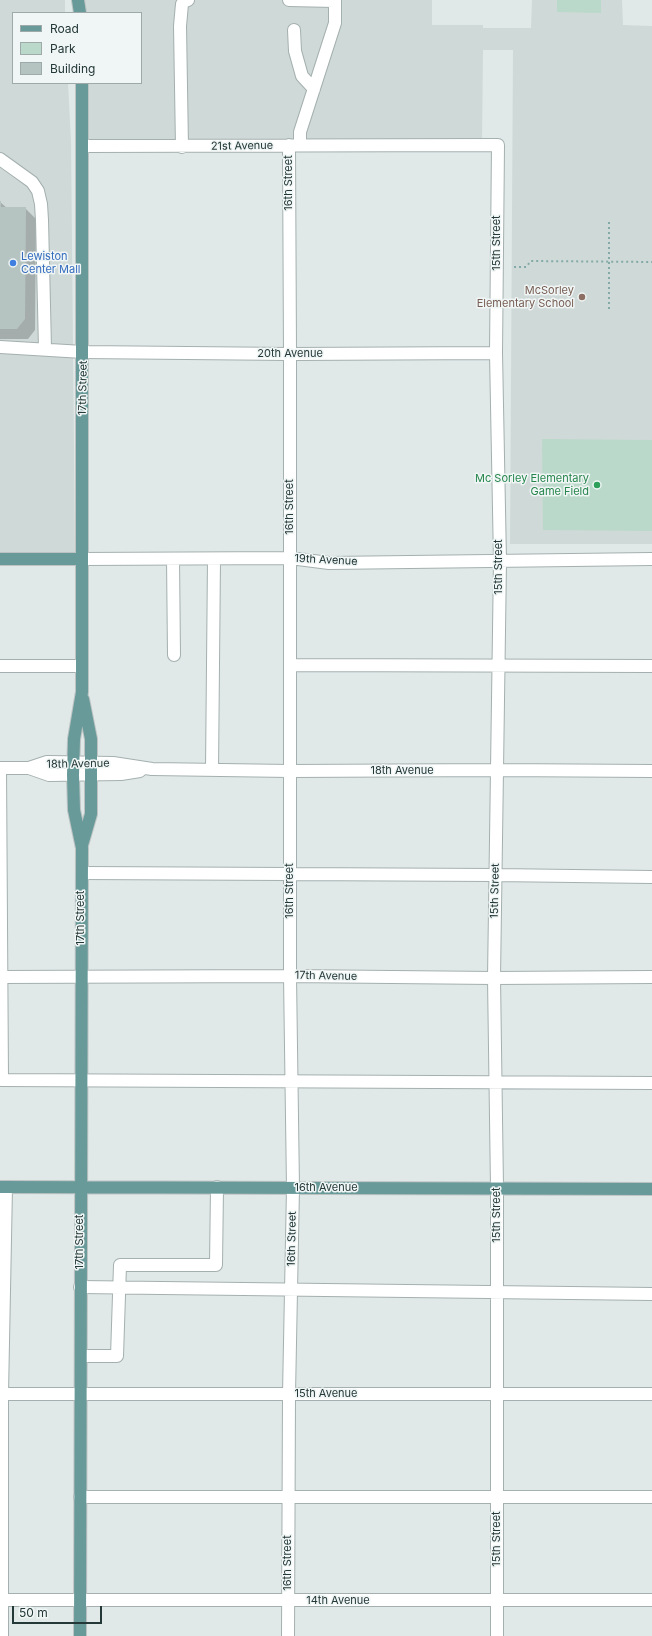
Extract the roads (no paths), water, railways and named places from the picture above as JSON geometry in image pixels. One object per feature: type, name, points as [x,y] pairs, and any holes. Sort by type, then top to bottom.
[{"type":"main road","points":[[78,0],[80,12]]},
{"type":"main road","name":"17th Street","points":[[82,84],[83,352],[81,666],[82,692],[91,738],[91,814],[82,848]]},
{"type":"main road","name":"19th Avenue","points":[[0,559],[81,559]]},
{"type":"main road","name":"17th Street","points":[[80,1636],[82,848],[74,810],[73,775],[74,739],[82,692]]},
{"type":"main road","name":"16th Avenue","points":[[3,1187],[652,1189]]},
{"type":"street","points":[[182,147],[180,26],[182,4],[188,0]]},
{"type":"street","points":[[289,0],[335,1]]},
{"type":"street","name":"16th Street","points":[[288,1636],[289,1394],[293,1188],[290,976],[290,354],[294,145],[300,132],[335,23],[335,1]]},
{"type":"street","points":[[294,30],[295,51],[302,76],[314,89]]},
{"type":"street","name":"21st Avenue","points":[[82,146],[498,146]]},
{"type":"street","name":"15th Street","points":[[496,1636],[497,1188],[494,978],[500,561],[496,353],[498,146]]},
{"type":"street","points":[[0,159],[32,182],[38,191],[42,220],[45,349]]},
{"type":"street","name":"20th Avenue","points":[[0,347],[83,352],[290,354],[496,353]]},
{"type":"street","name":"19th Avenue","points":[[81,559],[290,558],[329,563],[652,559]]},
{"type":"street","points":[[173,559],[174,655]]},
{"type":"street","points":[[212,770],[214,559]]},
{"type":"street","points":[[290,665],[652,666]]},
{"type":"street","points":[[0,666],[81,666]]},
{"type":"street","name":"18th Avenue","points":[[0,768],[29,768],[47,762],[91,762],[113,763],[152,769],[212,770],[652,771]]},
{"type":"street","points":[[0,768],[0,977],[2,1080],[291,1080],[652,1083]]},
{"type":"street","name":"18th Avenue","points":[[29,768],[49,775],[121,774],[152,769]]},
{"type":"street","points":[[82,873],[652,877]]},
{"type":"street","name":"17th Avenue","points":[[0,977],[652,977]]},
{"type":"street","points":[[2,1636],[1,1394],[3,1187]]},
{"type":"street","points":[[80,1356],[117,1356],[120,1265],[216,1265],[217,1187]]},
{"type":"street","points":[[80,1287],[652,1294]]},
{"type":"street","name":"15th Avenue","points":[[1,1394],[652,1394]]},
{"type":"street","points":[[80,1497],[652,1497]]},
{"type":"street","name":"14th Avenue","points":[[1,1600],[652,1600]]},
{"type":"place","name":"Lewiston Center Mall","points":[[13,263]]},
{"type":"place","name":"McSorley Elementary School","points":[[582,297]]},
{"type":"place","name":"Mc Sorley Elementary Game Field","points":[[597,485]]}]
